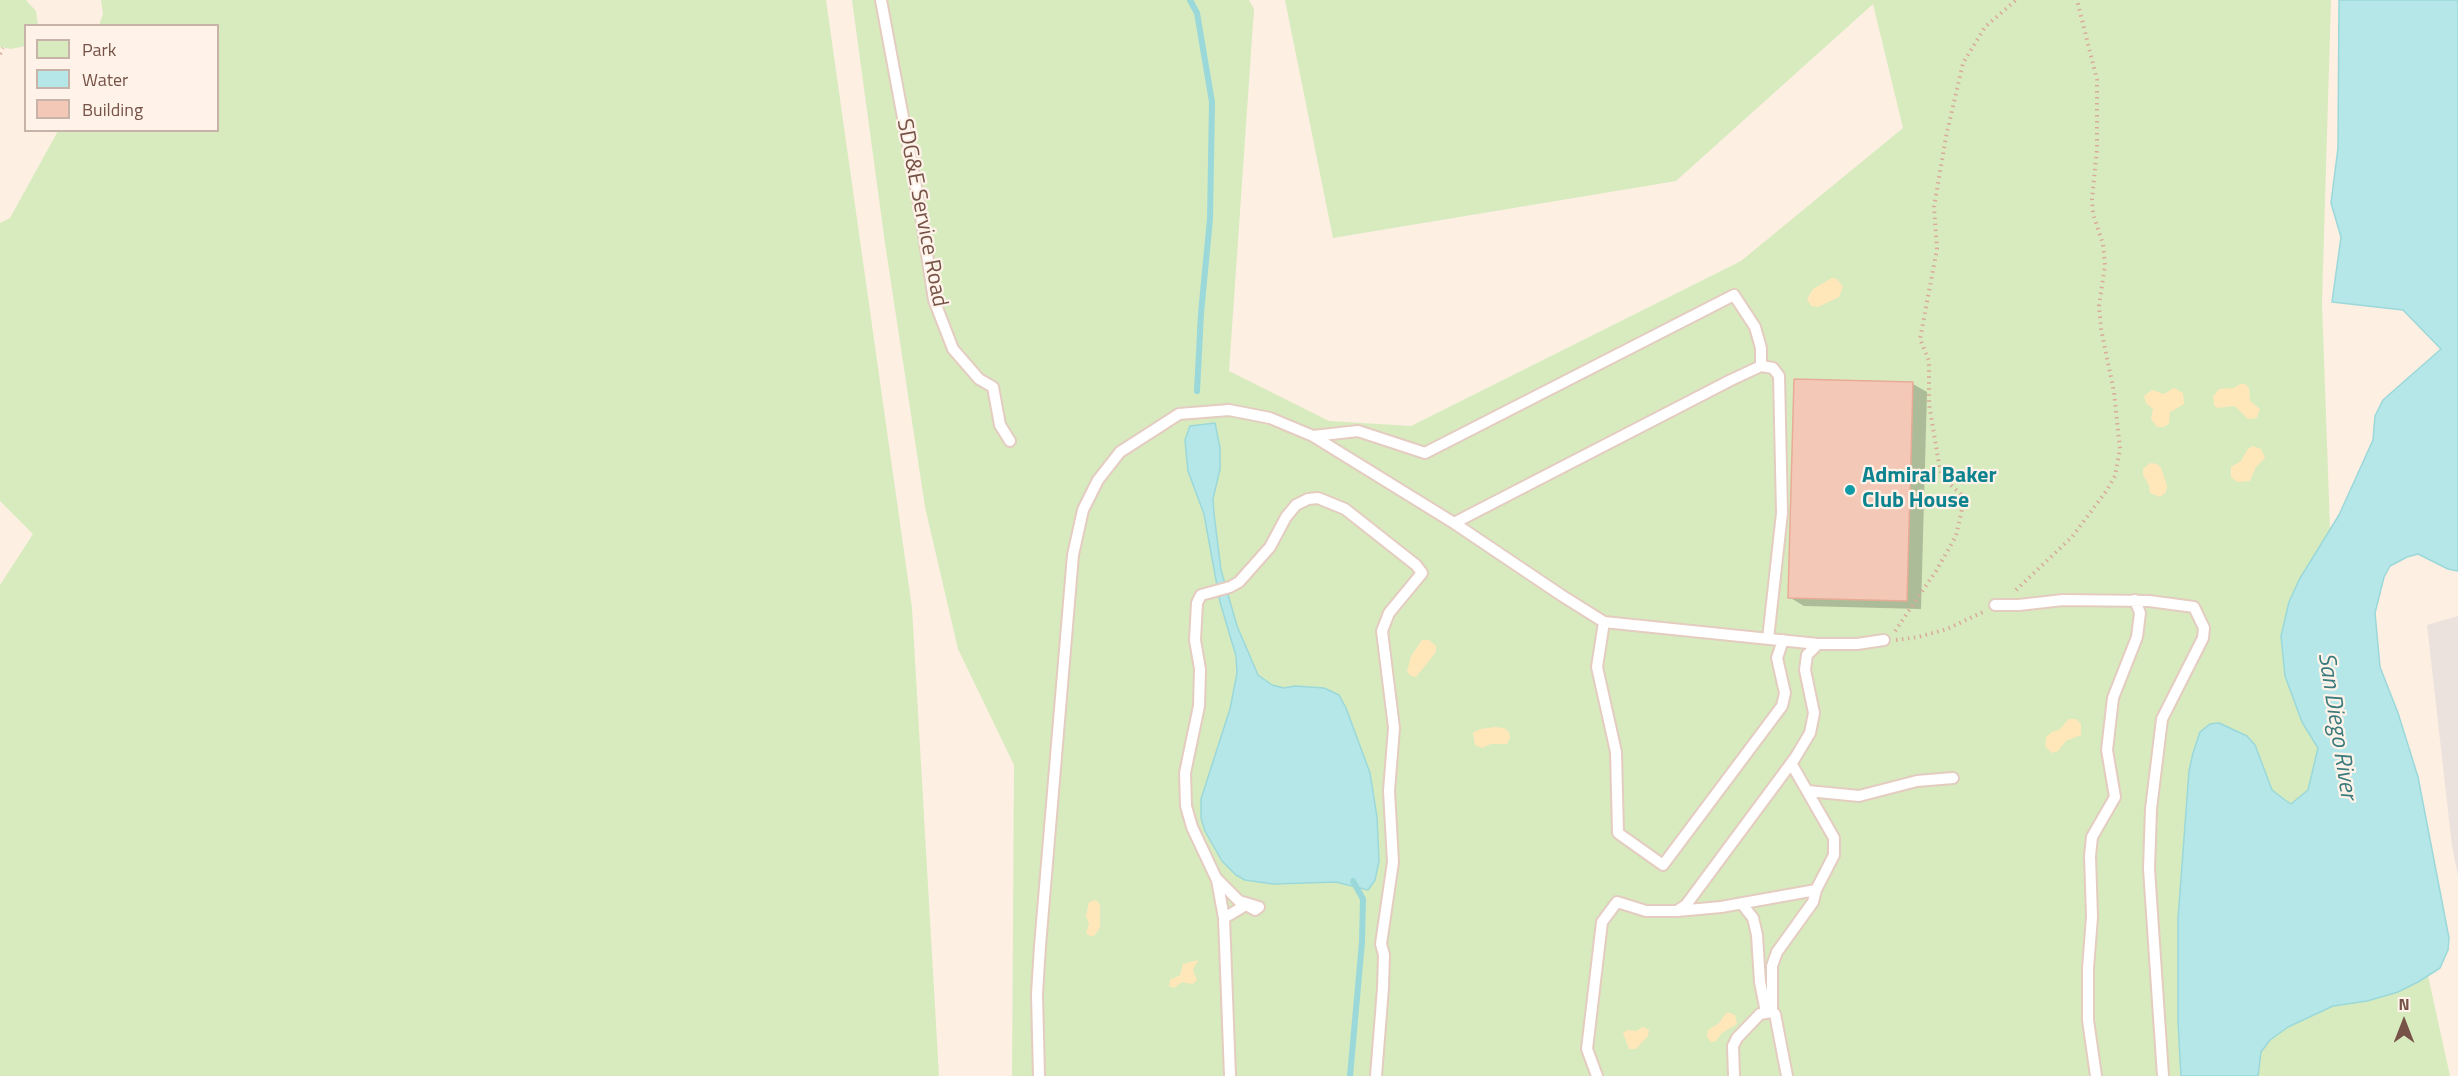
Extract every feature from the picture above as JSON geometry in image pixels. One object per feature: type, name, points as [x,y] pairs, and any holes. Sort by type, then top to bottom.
[{"type":"lane","name":"SDG&E Service Road","points":[[880,0],[919,203],[934,300],[953,349],[979,379],[993,387],[1000,424],[1010,441]]},
{"type":"lane","points":[[1313,436],[1358,431],[1425,453],[1734,295],[1755,327],[1761,348],[1761,366]]},
{"type":"lane","points":[[1455,523],[1761,366],[1773,368],[1779,376],[1782,513],[1768,639]]},
{"type":"lane","points":[[1039,1076],[1037,994],[1040,946],[1073,555],[1083,510],[1098,480],[1120,452],[1179,414],[1229,410],[1270,418],[1313,436],[1455,523],[1604,622],[1818,644],[1857,644],[1884,640]]},
{"type":"lane","points":[[1230,1076],[1224,918],[1216,878],[1192,826],[1186,806],[1185,786],[1199,706],[1200,669],[1195,639],[1196,611],[1200,595],[1230,587],[1239,582],[1262,558],[1286,517],[1296,505],[1308,499],[1318,498],[1345,509],[1416,564],[1422,573],[1389,613],[1382,631],[1394,729],[1389,792],[1393,862],[1381,944],[1384,955],[1383,988],[1376,1076]]},
{"type":"lane","points":[[1995,605],[2063,600],[2135,600],[2194,607],[2204,628],[2203,638],[2162,719],[2151,809],[2150,880],[2163,1076]]},
{"type":"lane","points":[[2096,1076],[2088,1020],[2088,968],[2092,917],[2090,856],[2092,837],[2115,797],[2108,750],[2113,698],[2137,637],[2140,613],[2135,600]]},
{"type":"lane","points":[[1604,622],[1597,667],[1616,752],[1618,833],[1663,865],[1782,706],[1785,693],[1777,658],[1783,640]]},
{"type":"lane","points":[[1677,911],[1686,904],[1791,763],[1810,733],[1814,713],[1805,670],[1807,655],[1818,644]]},
{"type":"lane","points":[[1769,1012],[1772,966],[1777,952],[1813,902],[1816,890],[1834,855],[1834,838],[1791,763]]},
{"type":"lane","points":[[1808,792],[1859,796],[1917,781],[1953,778]]},
{"type":"lane","points":[[1216,878],[1245,904],[1224,918]]},
{"type":"lane","points":[[1597,1076],[1587,1049],[1602,922],[1617,902],[1646,911],[1677,911],[1742,904],[1816,890]]},
{"type":"lane","points":[[1742,904],[1753,918],[1760,982],[1769,1012]]},
{"type":"lane","points":[[1734,1076],[1733,1046],[1737,1038],[1753,1021],[1769,1012],[1775,1014],[1787,1076]]},
{"type":"path","points":[[1884,640],[1897,629],[1956,536],[1962,495],[1943,478],[1940,470],[1929,404],[1929,361],[1920,339],[1937,249],[1934,207],[1964,63],[1985,27],[2016,0]]},
{"type":"path","points":[[1884,640],[1918,637],[1947,629],[1980,615],[2009,597],[2072,537],[2115,476],[2120,449],[2114,392],[2101,329],[2099,306],[2105,266],[2103,244],[2092,199],[2097,149],[2097,80],[2077,0]]},
{"type":"path","points":[[0,54],[3,48]]},
{"type":"shaded area","points":[[2458,616],[2458,876],[2452,846],[2427,625]]},
{"type":"green space","points":[[0,0],[26,0],[36,11],[38,24],[24,24],[24,46],[11,49],[0,47]]},
{"type":"green space","points":[[101,0],[826,0],[912,608],[939,1076],[0,1076],[0,585],[33,534],[0,501],[0,223],[10,218],[57,132],[219,132],[219,24],[99,24],[103,14]]},
{"type":"green space","points":[[852,0],[1249,0],[1254,9],[1229,371],[1329,421],[1411,426],[1741,261],[1903,128],[1873,4],[1676,181],[1333,238],[1285,0],[2331,0],[2322,302],[2330,529],[2450,1076],[1012,1076],[1014,765],[958,649],[925,507],[885,243]]},
{"type":"sand","points":[[1832,278],[1837,279],[1843,287],[1839,297],[1818,307],[1811,306],[1807,299],[1813,289]]},
{"type":"sand","points":[[2245,384],[2249,388],[2250,401],[2260,409],[2257,418],[2248,419],[2235,406],[2217,408],[2214,405],[2213,397],[2219,389],[2234,388]]},
{"type":"sand","points":[[2174,388],[2183,393],[2184,404],[2170,412],[2169,424],[2157,427],[2151,419],[2153,409],[2146,403],[2144,396],[2152,390],[2164,394]]},
{"type":"sand","points":[[2253,446],[2261,449],[2265,458],[2256,467],[2250,481],[2237,482],[2231,477],[2231,467],[2241,461],[2248,449]]},
{"type":"sand","points":[[2150,463],[2157,464],[2161,468],[2167,486],[2166,492],[2160,497],[2150,493],[2149,485],[2143,475],[2143,469]]},
{"type":"sand","points":[[1422,640],[1429,640],[1436,646],[1436,652],[1416,677],[1411,676],[1407,672],[1411,656]]},
{"type":"sand","points":[[2069,719],[2076,719],[2081,724],[2081,735],[2066,741],[2058,751],[2052,753],[2045,746],[2046,737],[2059,730]]},
{"type":"sand","points":[[1504,728],[1509,732],[1510,738],[1507,744],[1491,744],[1482,748],[1475,745],[1473,733],[1480,729]]},
{"type":"sand","points":[[1096,900],[1100,905],[1100,928],[1094,936],[1090,936],[1086,933],[1089,924],[1086,916],[1089,902]]},
{"type":"sand","points":[[1198,960],[1193,970],[1197,980],[1195,982],[1192,984],[1182,982],[1174,988],[1169,986],[1170,980],[1180,975],[1183,964]]},
{"type":"sand","points":[[1727,1012],[1735,1015],[1737,1024],[1722,1033],[1716,1041],[1711,1042],[1707,1037],[1708,1030],[1718,1024]]},
{"type":"sand","points":[[1643,1027],[1649,1030],[1648,1036],[1636,1049],[1629,1049],[1623,1033],[1627,1030],[1636,1031]]},
{"type":"water","name":"San Diego River","points":[[2339,0],[2458,0],[2458,571],[2448,569],[2418,554],[2407,557],[2390,566],[2384,577],[2375,613],[2380,667],[2398,713],[2418,777],[2449,938],[2448,950],[2440,968],[2398,992],[2367,1001],[2333,1006],[2288,1027],[2270,1040],[2261,1052],[2258,1076],[2181,1076],[2178,1021],[2178,919],[2189,771],[2200,732],[2210,724],[2219,723],[2247,736],[2255,745],[2272,790],[2291,804],[2308,790],[2318,748],[2302,722],[2285,676],[2281,636],[2289,602],[2299,580],[2339,515],[2373,440],[2375,416],[2383,400],[2441,349],[2403,310],[2332,302],[2341,237],[2331,203],[2338,148]]},
{"type":"water","points":[[1215,423],[1220,448],[1220,469],[1213,499],[1214,514],[1221,570],[1237,626],[1258,675],[1272,685],[1284,688],[1295,686],[1324,688],[1339,695],[1346,708],[1370,773],[1377,817],[1379,861],[1375,880],[1368,890],[1336,882],[1273,884],[1245,880],[1236,875],[1222,861],[1205,831],[1201,818],[1201,799],[1230,709],[1237,673],[1236,656],[1220,602],[1204,514],[1188,471],[1185,440],[1190,426]]},
{"type":"building","name":"Admiral Baker Club House","points":[[1794,379],[1913,382],[1907,601],[1788,598]]},
{"type":"waterway","points":[[1190,0],[1197,13],[1212,102],[1210,219],[1201,313],[1197,391]]},
{"type":"waterway","points":[[1350,1076],[1362,942],[1363,899],[1353,881]]},
{"type":"place","name":"Admiral Baker Club House","points":[[1850,490]]}]
